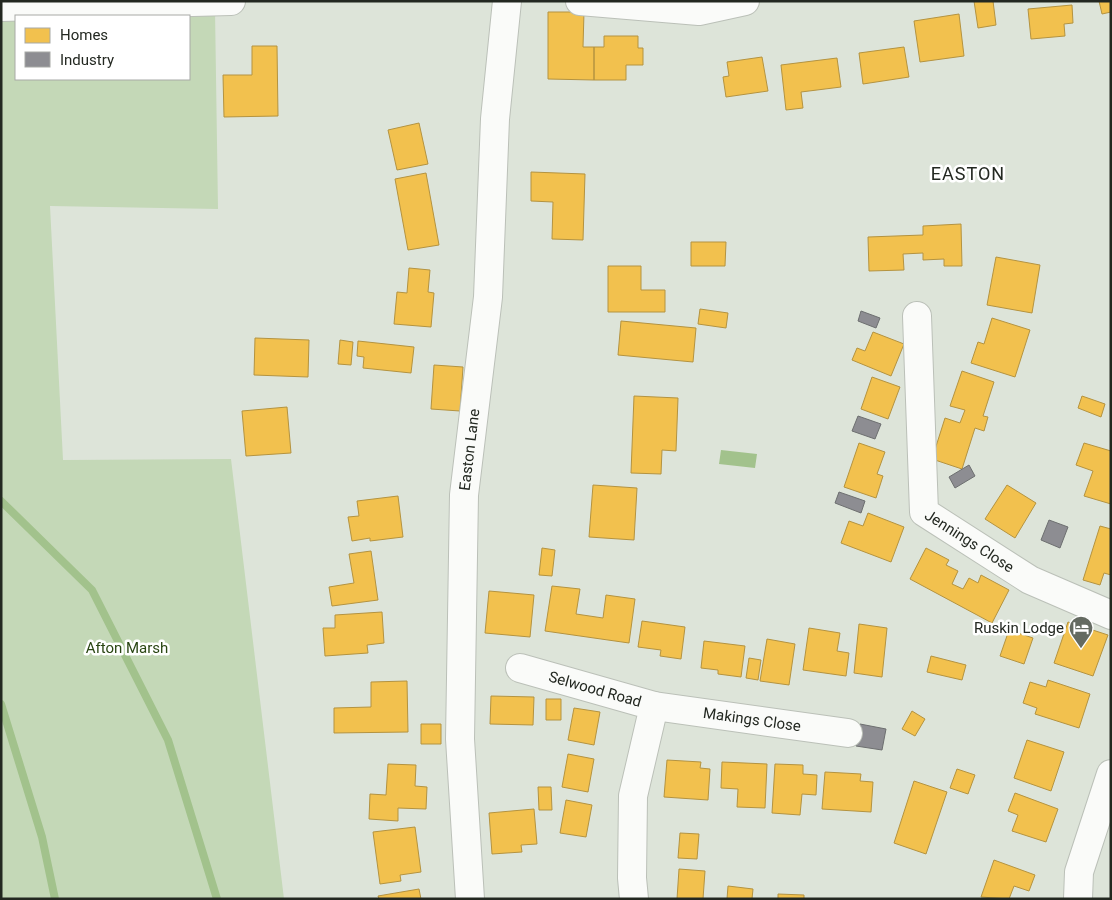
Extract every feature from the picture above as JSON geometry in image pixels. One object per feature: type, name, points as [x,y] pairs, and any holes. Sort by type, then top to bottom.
[{"type":"street","points":[[1,7],[231,1]]},
{"type":"street","name":"Easton Lane","points":[[470,899],[460,739],[464,494],[488,297],[495,119],[507,1]]},
{"type":"street","points":[[580,1],[699,11],[744,1]]},
{"type":"street","name":"Jennings Close","points":[[917,316],[924,512],[1030,580],[1111,616]]},
{"type":"street","name":"Selwood Road","points":[[520,668],[654,706],[633,796],[632,878],[634,899]]},
{"type":"street","name":"Makings Close","points":[[654,706],[848,734]]},
{"type":"street","points":[[1078,899],[1079,872],[1111,774]]},
{"type":"green space","name":"Afton Marsh","points":[[215,10],[218,209],[50,206],[63,460],[231,459],[284,899],[1,899],[1,15]]},
{"type":"shaded area","points":[[721,450],[757,454],[755,468],[719,464]]},
{"type":"building: Homes","points":[[974,1],[993,1],[996,25],[978,28]]},
{"type":"building: Homes","points":[[1099,1],[1111,1],[1111,12],[1102,14]]},
{"type":"building: Homes","points":[[1072,5],[1073,23],[1064,24],[1065,36],[1031,39],[1028,9]]},
{"type":"building: Homes","points":[[548,12],[584,12],[583,47],[594,47],[594,80],[548,79]]},
{"type":"building: Homes","points":[[959,14],[964,56],[920,62],[914,21]]},
{"type":"building: Homes","points":[[604,36],[638,36],[638,48],[643,48],[643,65],[626,65],[626,80],[594,80],[594,47],[604,47]]},
{"type":"building: Homes","points":[[252,46],[277,46],[278,116],[224,117],[223,75],[252,75]]},
{"type":"building: Homes","points":[[904,47],[909,77],[863,84],[859,53]]},
{"type":"building: Homes","points":[[762,57],[768,91],[726,97],[723,77],[729,76],[727,62]]},
{"type":"building: Homes","points":[[837,58],[841,87],[801,92],[803,108],[786,110],[781,65]]},
{"type":"building: Homes","points":[[419,123],[428,164],[397,170],[388,130]]},
{"type":"building: Homes","points":[[531,172],[585,174],[583,240],[552,239],[553,202],[531,201]]},
{"type":"building: Homes","points":[[426,173],[439,245],[408,250],[395,179]]},
{"type":"building: Homes","points":[[961,224],[962,266],[944,266],[944,259],[923,260],[923,253],[903,254],[904,270],[869,271],[868,237],[923,235],[923,226]]},
{"type":"building: Homes","points":[[691,242],[726,242],[725,266],[691,266]]},
{"type":"building: Homes","points":[[996,257],[1040,265],[1032,313],[987,305]]},
{"type":"building: Homes","points":[[608,266],[641,266],[641,290],[665,290],[665,312],[608,312]]},
{"type":"building: Homes","points":[[409,268],[430,270],[428,292],[434,293],[431,327],[394,324],[397,292],[407,293]]},
{"type":"building: Homes","points":[[700,309],[728,313],[726,328],[698,324]]},
{"type":"building: Homes","points":[[992,318],[1030,330],[1015,377],[971,363],[978,342],[984,344]]},
{"type":"building: Homes","points":[[621,321],[696,328],[693,362],[618,355]]},
{"type":"building: Homes","points":[[873,332],[904,344],[891,376],[852,360],[857,348],[865,351]]},
{"type":"building: Homes","points":[[255,338],[309,340],[308,377],[254,375]]},
{"type":"building: Homes","points":[[340,340],[353,342],[351,365],[338,364]]},
{"type":"building: Homes","points":[[358,341],[414,347],[411,373],[363,368],[364,357],[357,356]]},
{"type":"building: Homes","points":[[434,365],[463,367],[460,411],[431,409]]},
{"type":"building: Homes","points":[[962,371],[994,382],[983,416],[988,417],[984,431],[975,428],[962,469],[932,459],[945,418],[960,423],[965,410],[950,406]]},
{"type":"building: Homes","points":[[872,377],[900,387],[888,419],[861,409]]},
{"type":"building: Homes","points":[[634,396],[678,398],[676,451],[662,450],[661,474],[631,473]]},
{"type":"building: Homes","points":[[1082,396],[1105,404],[1101,417],[1078,408]]},
{"type":"building: Homes","points":[[287,407],[291,453],[246,456],[242,411]]},
{"type":"building: Homes","points":[[859,443],[885,452],[877,474],[883,476],[876,498],[844,487]]},
{"type":"building: Homes","points":[[1084,443],[1111,451],[1111,504],[1084,496],[1093,471],[1076,465]]},
{"type":"building: Homes","points":[[593,485],[637,488],[634,540],[589,537]]},
{"type":"building: Homes","points":[[1007,485],[1036,503],[1015,538],[985,519]]},
{"type":"building: Homes","points":[[398,496],[403,537],[370,541],[370,538],[352,541],[348,517],[359,516],[357,501]]},
{"type":"building: Homes","points":[[868,513],[904,527],[891,562],[841,543],[849,521],[863,526]]},
{"type":"building: Homes","points":[[1100,526],[1111,529],[1111,575],[1104,573],[1100,585],[1083,580]]},
{"type":"building: Homes","points":[[542,548],[555,550],[552,576],[539,575]]},
{"type":"building: Homes","points":[[926,548],[949,560],[946,565],[958,571],[952,584],[963,589],[969,578],[978,583],[981,575],[1009,590],[992,623],[910,579]]},
{"type":"building: Homes","points":[[371,551],[378,600],[332,606],[329,587],[354,583],[349,554]]},
{"type":"building: Homes","points":[[552,586],[580,589],[576,614],[603,618],[606,595],[635,599],[629,643],[545,631]]},
{"type":"building: Homes","points":[[489,591],[534,595],[530,637],[485,633]]},
{"type":"building: Homes","points":[[382,612],[384,643],[367,645],[368,653],[325,656],[323,628],[335,628],[335,615]]},
{"type":"building: Homes","points":[[642,621],[685,627],[681,659],[660,656],[661,650],[638,647]]},
{"type":"building: Homes","name":"Ruskin Lodge","points":[[1068,622],[1108,635],[1093,676],[1054,663]]},
{"type":"building: Homes","points":[[859,624],[887,628],[882,677],[854,673]]},
{"type":"building: Homes","points":[[809,628],[840,633],[837,651],[849,653],[846,676],[803,670]]},
{"type":"building: Homes","points":[[1009,630],[1033,638],[1024,664],[1000,656]]},
{"type":"building: Homes","points":[[767,639],[795,644],[789,685],[760,681]]},
{"type":"building: Homes","points":[[704,641],[745,646],[741,677],[718,674],[718,670],[701,668]]},
{"type":"building: Homes","points":[[931,656],[966,665],[962,680],[927,672]]},
{"type":"building: Homes","points":[[749,658],[761,660],[758,680],[746,678]]},
{"type":"building: Homes","points":[[1048,680],[1090,694],[1079,728],[1035,714],[1037,708],[1023,703],[1030,682],[1046,687]]},
{"type":"building: Homes","points":[[407,681],[408,732],[334,733],[334,708],[371,707],[371,682]]},
{"type":"building: Homes","points":[[491,696],[534,697],[533,725],[490,724]]},
{"type":"building: Homes","points":[[546,699],[561,699],[561,720],[546,720]]},
{"type":"building: Homes","points":[[574,708],[600,712],[594,745],[568,740]]},
{"type":"building: Homes","points":[[912,711],[925,719],[915,736],[902,729]]},
{"type":"building: Homes","points":[[421,724],[441,724],[441,744],[421,744]]},
{"type":"building: Homes","points":[[1027,740],[1064,752],[1051,791],[1014,778]]},
{"type":"building: Homes","points":[[568,754],[594,759],[588,792],[562,787]]},
{"type":"building: Homes","points":[[667,760],[701,762],[700,768],[710,769],[708,800],[664,797]]},
{"type":"building: Homes","points":[[722,762],[767,764],[765,808],[737,807],[738,789],[721,788]]},
{"type":"building: Homes","points":[[388,764],[416,765],[415,786],[427,787],[426,809],[398,808],[398,821],[369,819],[370,794],[386,795]]},
{"type":"building: Homes","points":[[775,764],[803,765],[803,774],[817,775],[816,795],[802,794],[800,815],[772,813]]},
{"type":"building: Homes","points":[[957,769],[975,775],[968,794],[950,788]]},
{"type":"building: Homes","points":[[825,772],[861,774],[860,781],[873,782],[871,812],[822,809]]},
{"type":"building: Homes","points":[[914,781],[947,792],[926,854],[894,843]]},
{"type":"building: Homes","points":[[538,787],[551,787],[552,810],[539,810]]},
{"type":"building: Homes","points":[[1015,793],[1058,809],[1046,842],[1012,831],[1018,815],[1008,811]]},
{"type":"building: Homes","points":[[566,800],[592,805],[586,837],[560,833]]},
{"type":"building: Homes","points":[[534,809],[537,844],[521,845],[522,852],[492,854],[489,813]]},
{"type":"building: Homes","points":[[415,827],[421,872],[400,875],[401,881],[380,884],[373,832]]},
{"type":"building: Homes","points":[[680,833],[699,834],[697,859],[678,858]]},
{"type":"building: Homes","points":[[994,860],[1035,875],[1029,891],[1014,886],[1009,899],[981,897]]},
{"type":"building: Homes","points":[[679,869],[705,871],[703,899],[677,899]]},
{"type":"building: Homes","points":[[728,886],[753,889],[752,899],[727,899]]},
{"type":"building: Homes","points":[[419,889],[421,899],[379,899],[378,896]]},
{"type":"building: Homes","points":[[778,894],[804,895],[804,899],[778,899]]},
{"type":"building: Industry","points":[[861,311],[880,318],[876,328],[858,321]]},
{"type":"building: Industry","points":[[858,416],[881,424],[875,439],[852,431]]},
{"type":"building: Industry","points":[[969,465],[975,476],[955,488],[949,477]]},
{"type":"building: Industry","points":[[839,492],[865,501],[861,513],[835,503]]},
{"type":"building: Industry","points":[[1049,520],[1068,527],[1060,548],[1041,540]]},
{"type":"building: Industry","points":[[860,724],[886,729],[882,750],[856,746]]},
{"type":"waterway","points":[[1,501],[92,590],[168,740],[217,899]]},
{"type":"waterway","points":[[1,704],[42,837],[55,899]]},
{"type":"place","name":"Ruskin Lodge","points":[[1081,649]]},
{"type":"district","name":"EASTON","points":[[968,173]]}]
